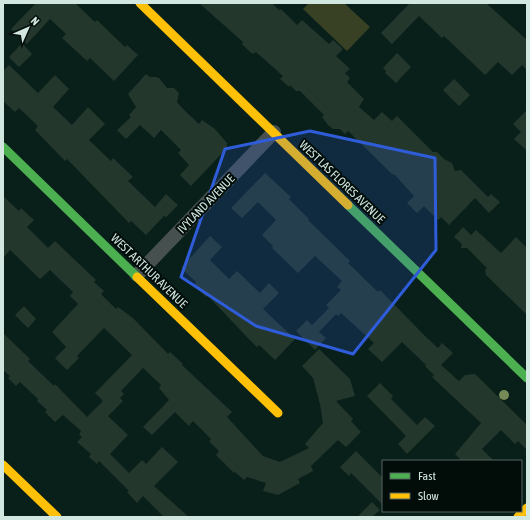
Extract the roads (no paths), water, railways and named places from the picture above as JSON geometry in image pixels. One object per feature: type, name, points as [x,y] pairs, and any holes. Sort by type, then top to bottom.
[{"type":"street","name":"WEST LAS FLORES AVENUE","points":[[140,3],[527,378]]},
{"type":"street","name":"IVYLAND AVENUE","points":[[137,275],[274,132]]},
{"type":"street","name":"WEST ARTHUR AVENUE","points":[[3,147],[278,413]]},
{"type":"street","points":[[3,465],[57,517]]},
{"type":"street","points":[[518,517],[527,508]]}]
